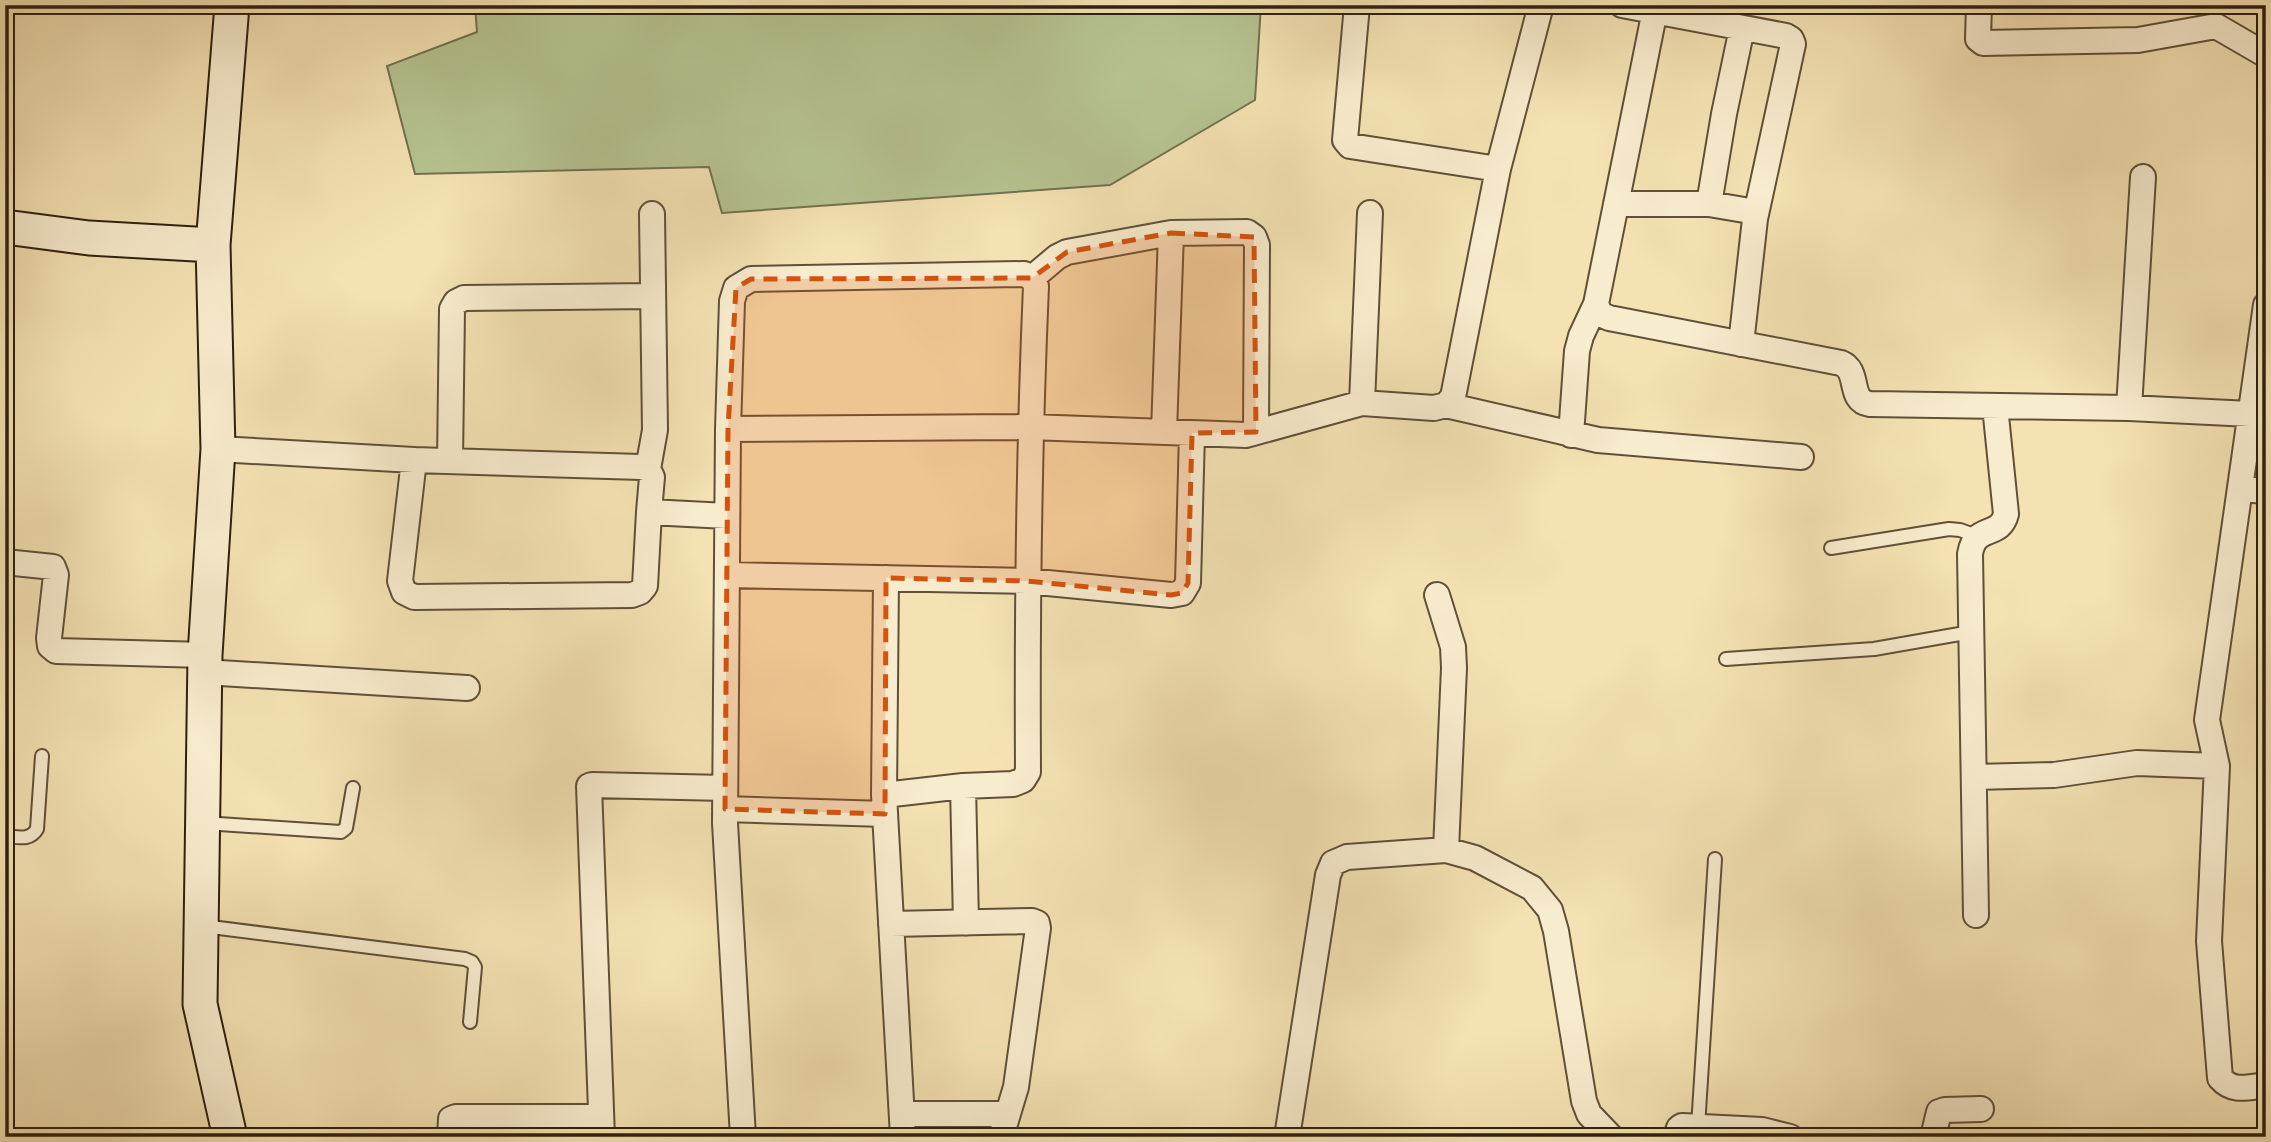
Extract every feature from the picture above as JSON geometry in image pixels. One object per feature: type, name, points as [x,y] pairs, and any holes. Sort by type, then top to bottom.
[{"type":"street","points":[[230,1137],[200,1004],[204,664],[218,449],[213,245],[232,5]]},
{"type":"street","points":[[1357,5],[1345,140],[1350,146],[1498,169]]},
{"type":"street","points":[[1446,405],[1453,397],[1498,169],[1541,5]]},
{"type":"street","points":[[1622,5],[1655,8],[1786,36],[1793,44],[1756,212],[1741,344]]},
{"type":"street","points":[[1979,5],[1978,39],[1983,43],[2138,40],[2216,26],[2266,55]]},
{"type":"street","points":[[1571,435],[1577,351],[1596,304],[1655,8]]},
{"type":"street","points":[[1709,204],[1742,27]]},
{"type":"street","points":[[2129,408],[2143,177]]},
{"type":"street","points":[[1616,204],[1709,204],[1756,212]]},
{"type":"street","points":[[1362,403],[1370,213]]},
{"type":"street","points":[[414,460],[400,581],[404,592],[414,597],[640,593],[645,586],[652,477],[648,469],[655,430],[652,214]]},
{"type":"street","points":[[5,227],[89,238],[213,245]]},
{"type":"street","points":[[1032,278],[1056,257],[1067,252],[1171,233],[1247,232],[1254,237],[1258,245],[1256,432]]},
{"type":"street","points":[[1164,432],[1171,233]]},
{"type":"street","points":[[450,1137],[449,1124],[451,1119],[456,1117],[601,1127],[589,786],[725,799],[884,804],[963,786],[1013,784],[1023,780],[1028,772],[1027,581],[1030,427],[1037,286],[1032,278],[1024,274],[751,279],[736,288],[732,301],[728,429],[725,799],[743,1137]]},
{"type":"street","points":[[450,461],[452,309],[456,302],[464,298],[653,296]]},
{"type":"street","points":[[1596,304],[1600,313],[1609,318],[1847,366],[1851,371],[1857,397],[1862,403],[2129,408],[2250,414]]},
{"type":"street","points":[[2266,305],[2207,720],[2217,766],[2209,941],[2220,1078],[2236,1089],[2266,1085]]},
{"type":"street","points":[[728,429],[1030,427],[1246,435],[1362,403],[1434,408],[1446,405],[1598,440],[1801,457]]},
{"type":"street","points":[[1976,915],[1970,554],[1977,536],[1997,528],[2004,522],[2006,514],[1996,406]]},
{"type":"street","points":[[727,575],[1027,581],[1182,593],[1188,583],[1192,433]]},
{"type":"street","points":[[218,449],[648,469]]},
{"type":"street","points":[[2240,489],[2266,491]]},
{"type":"street","points":[[649,512],[727,516]]},
{"type":"street","points":[[5,562],[53,568],[56,575],[48,638],[50,646],[56,651],[467,688]]},
{"type":"street","points":[[886,578],[884,804],[902,1126],[1004,1125],[1016,1087],[1037,923],[891,924]]},
{"type":"street","points":[[1437,595],[1453,647],[1454,668],[1446,850]]},
{"type":"street","points":[[1974,777],[2054,775],[2137,763],[2217,766]]},
{"type":"street","points":[[963,786],[966,923]]},
{"type":"street","points":[[1287,1137],[1328,875],[1333,863],[1347,857],[1446,850],[1475,858],[1512,876],[1532,888],[1550,910],[1556,931],[1584,1101],[1589,1115],[1611,1137]]},
{"type":"street","points":[[1933,1137],[1939,1112],[1981,1109]]},
{"type":"street","points":[[1687,1132],[1762,1130],[1790,1137]]},
{"type":"lane","points":[[1831,548],[1949,529],[1977,536]]},
{"type":"lane","points":[[1726,659],[1874,649],[1972,632]]},
{"type":"lane","points":[[5,836],[26,838],[34,835],[37,829],[42,756]]},
{"type":"lane","points":[[202,823],[341,832],[346,828],[353,788]]},
{"type":"lane","points":[[1687,1132],[1715,859]]},
{"type":"lane","points":[[201,925],[465,959],[475,967],[470,1021]]},
{"type":"highlighted area","points":[[1171,233],[1254,237],[1256,432],[1192,433],[1188,583],[1182,593],[1171,595],[1027,581],[886,578],[885,814],[725,809],[728,429],[736,288],[751,279],[1032,278],[1067,252]]},
{"type":"green space","points":[[475,5],[1261,5],[1255,100],[1110,185],[722,213],[709,167],[415,174],[387,66],[477,32]]}]
